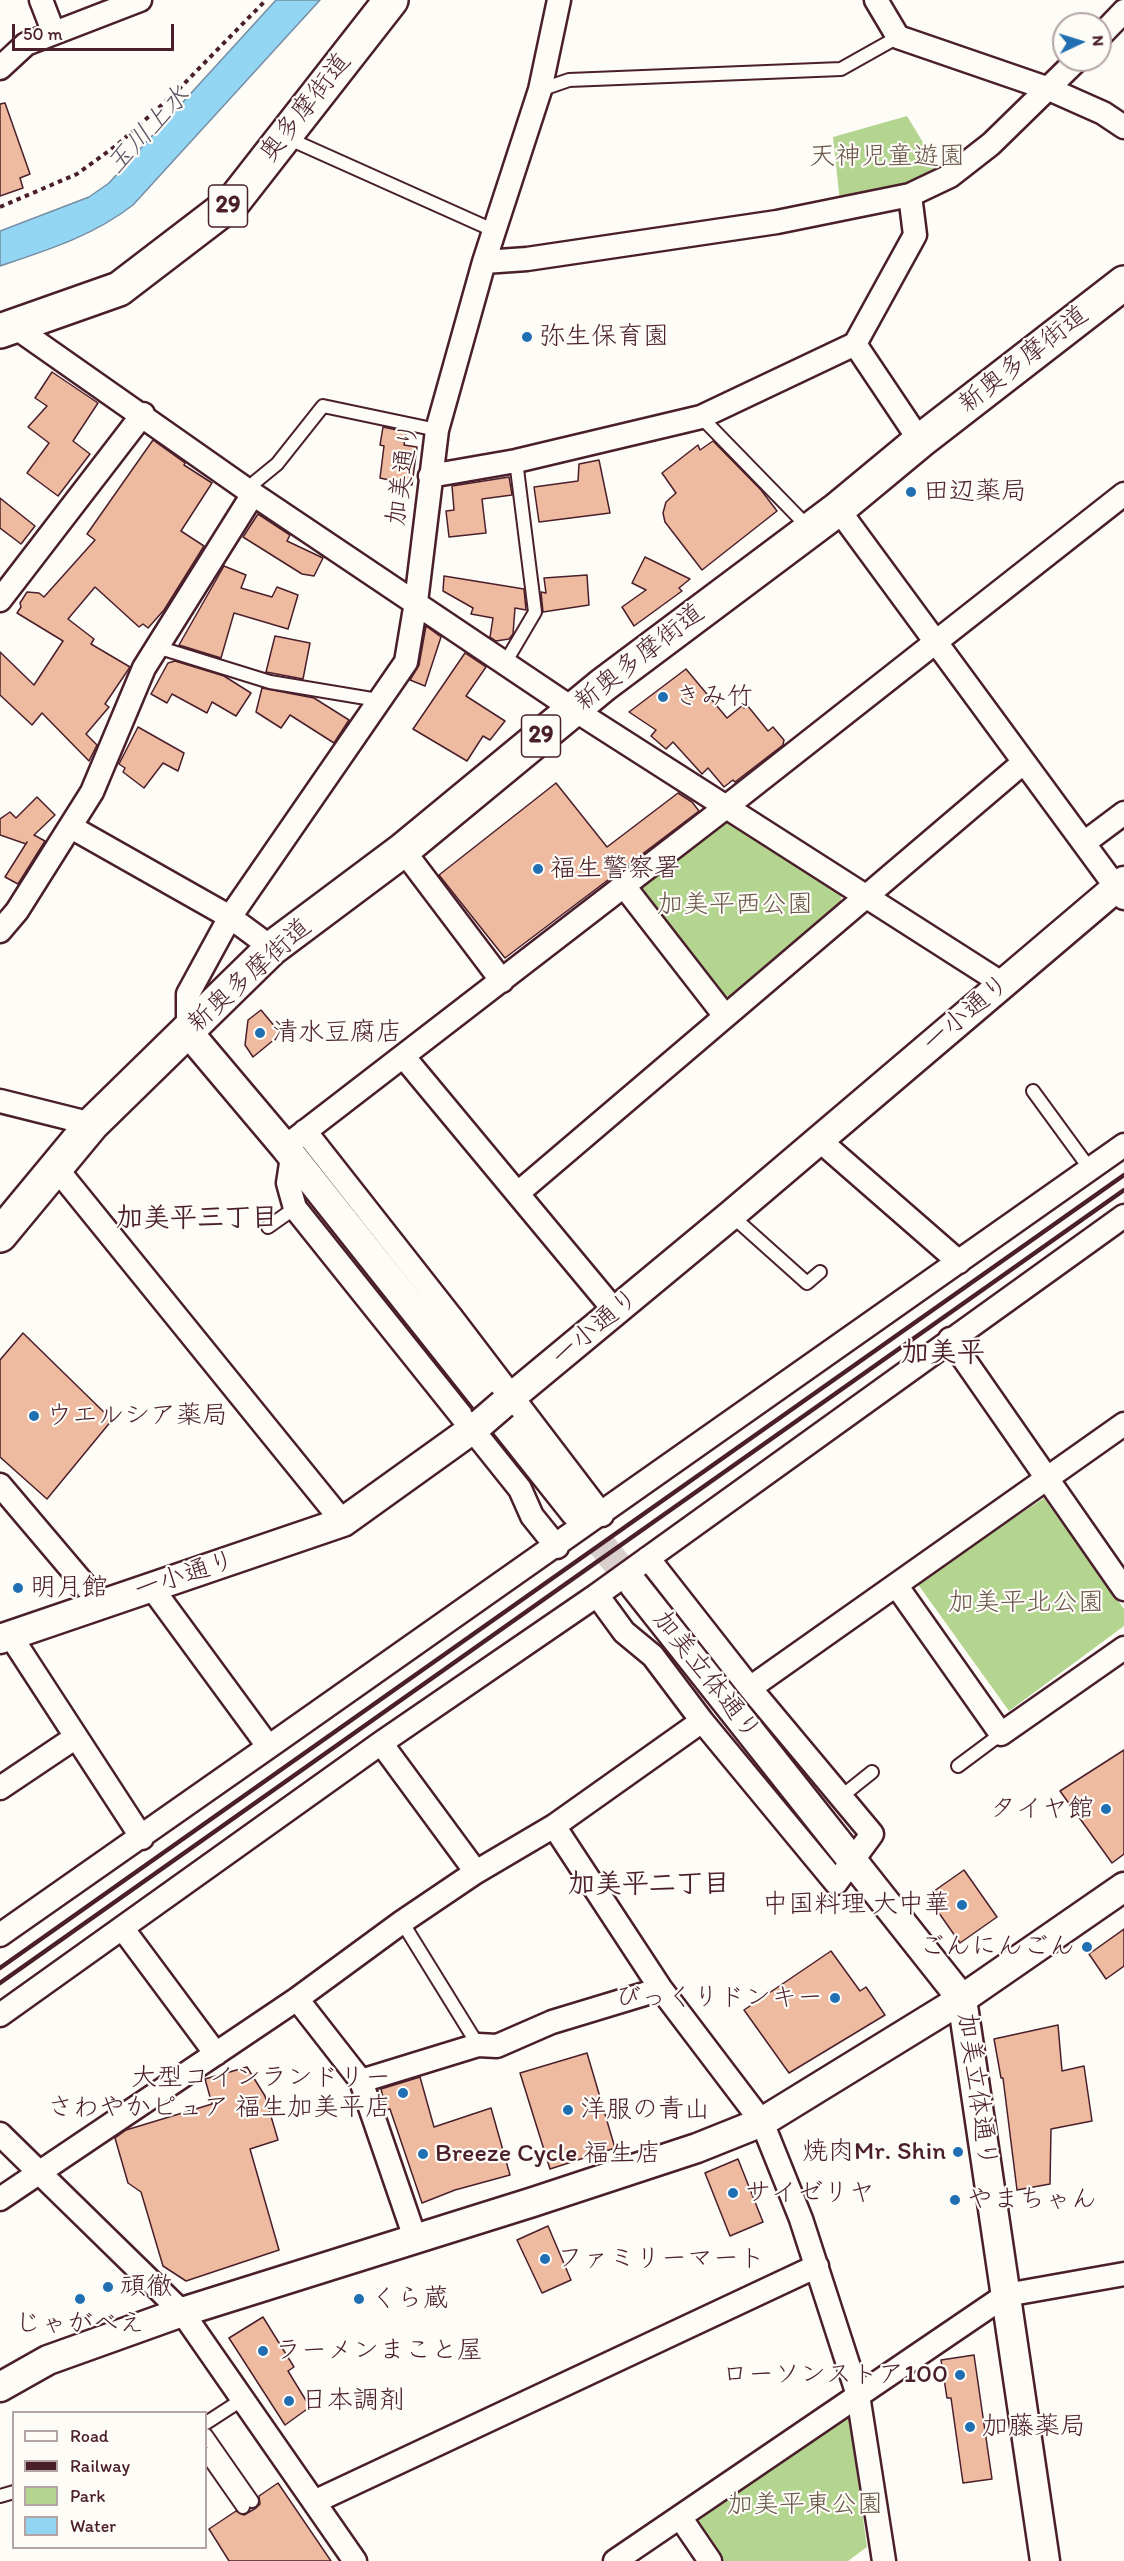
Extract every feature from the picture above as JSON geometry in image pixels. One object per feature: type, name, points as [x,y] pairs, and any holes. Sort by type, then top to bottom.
[{"type":"main road","name":"奥多摩街道","points":[[8,329],[119,289],[173,250],[234,201],[391,0]]},
{"type":"main road","name":"新奥多摩街道","points":[[0,1235],[92,1125],[147,1068],[188,1032],[272,948],[403,850],[573,709],[838,509],[920,441],[1124,283]]},
{"type":"street","points":[[40,0],[53,32]]},
{"type":"street","points":[[0,68],[26,44],[140,0]]},
{"type":"street","name":"加美通り","points":[[188,1032],[188,994],[230,917],[378,700],[406,663],[416,602],[437,430],[484,262],[540,90],[559,0]]},
{"type":"street","points":[[876,0],[898,37],[1049,89],[1103,113],[1124,127]]},
{"type":"street","points":[[1112,23],[1124,10]]},
{"type":"street","points":[[484,262],[527,259],[777,222],[910,195],[950,176],[991,144],[1065,72]]},
{"type":"street","points":[[430,476],[516,461],[701,417],[855,344],[915,235],[910,195]]},
{"type":"street","points":[[8,329],[143,414],[253,494],[573,709],[1003,984]]},
{"type":"street","points":[[855,344],[920,441]]},
{"type":"street","points":[[0,600],[143,414]]},
{"type":"street","points":[[0,931],[17,911],[92,792],[144,668],[253,494]]},
{"type":"street","points":[[557,1547],[532,1516],[520,1489],[476,1426],[295,1208],[288,1183],[297,1152],[403,1056],[726,807],[1124,494]]},
{"type":"street","points":[[838,509],[1084,843],[1121,889]]},
{"type":"street","points":[[518,1193],[1024,762]]},
{"type":"street","points":[[1084,843],[1124,813]]},
{"type":"street","points":[[71,827],[230,917],[272,948]]},
{"type":"street","points":[[403,850],[502,981]]},
{"type":"street","points":[[624,886],[725,1016]]},
{"type":"street","name":"一小通り","points":[[5,1637],[343,1522],[507,1401],[1003,984],[1121,889]]},
{"type":"street","points":[[188,1032],[452,1318],[507,1401],[589,1514]]},
{"type":"street","points":[[403,1056],[615,1311]]},
{"type":"street","points":[[0,1101],[92,1125]]},
{"type":"street","points":[[818,1139],[959,1262]]},
{"type":"street","points":[[1,1932],[142,1838],[267,1746],[557,1547],[589,1514],[959,1262],[1124,1145]]},
{"type":"street","points":[[297,1152],[589,1514]]},
{"type":"street","points":[[56,1168],[343,1522]]},
{"type":"street","points":[[0,2015],[381,1743],[597,1595],[1124,1216]]},
{"type":"street","points":[[950,1339],[1124,1589]]},
{"type":"street","points":[[750,1688],[1124,1424]]},
{"type":"street","points":[[0,1485],[100,1603]]},
{"type":"street","points":[[597,1595],[624,1632],[653,1656],[702,1721],[836,1882],[853,1862],[872,1833],[750,1688],[648,1558]]},
{"type":"street","name":"加美立体通り","points":[[634,1585],[962,1999],[1046,2561]]},
{"type":"street","points":[[896,1585],[1001,1734],[1124,1648]]},
{"type":"street","points":[[152,1588],[267,1746]]},
{"type":"street","points":[[5,1637],[76,1737],[142,1838]]},
{"type":"street","points":[[0,2199],[297,1999],[402,1922],[476,1872],[554,1826],[702,1721]]},
{"type":"street","points":[[0,1788],[76,1737]]},
{"type":"street","points":[[381,1743],[476,1872]]},
{"type":"street","points":[[554,1826],[662,1989],[762,2122],[817,2266],[858,2395],[876,2557]]},
{"type":"street","points":[[0,2387],[48,2360],[182,2312],[686,2152],[762,2122],[962,1999],[1124,1887]]},
{"type":"street","points":[[123,1929],[216,2054]]},
{"type":"street","points":[[361,2081],[478,2044],[497,2046],[552,2022],[662,1989]]},
{"type":"street","points":[[297,1999],[361,2081],[415,2238]]},
{"type":"street","points":[[0,2134],[182,2312],[355,2561]]},
{"type":"street","points":[[314,2502],[817,2266]]},
{"type":"street","points":[[615,2561],[1006,2295],[1124,2274]]},
{"type":"street","points":[[680,2517],[710,2561]]},
{"type":"lane","points":[[540,90],[569,80],[841,69],[898,37]]},
{"type":"lane","points":[[284,136],[495,231]]},
{"type":"lane","points":[[253,494],[255,482],[277,464],[323,406],[437,430]]},
{"type":"lane","points":[[701,417],[810,529]]},
{"type":"lane","points":[[506,663],[536,612],[516,461]]},
{"type":"lane","points":[[157,647],[270,682],[378,700]]},
{"type":"lane","points":[[1033,1091],[1090,1169]]},
{"type":"lane","points":[[268,1227],[295,1208]]},
{"type":"lane","points":[[731,1215],[807,1283],[820,1272]]},
{"type":"lane","points":[[958,1766],[1001,1734]]},
{"type":"lane","points":[[842,1796],[872,1772]]},
{"type":"lane","points":[[402,1922],[478,2044]]},
{"type":"lane","points":[[207,2422],[243,2399]]},
{"type":"lane","points":[[207,2437],[247,2504],[207,2455]]},
{"type":"path","points":[[0,207],[77,174],[117,145],[173,95],[266,0]]},
{"type":"green space","name":"天神児童遊園","points":[[907,116],[939,169],[904,188],[840,202],[833,137]]},
{"type":"green space","name":"加美平西公園","points":[[717,821],[730,822],[841,895],[841,904],[732,997],[721,995],[638,892],[639,879]]},
{"type":"green space","name":"加美平北公園","points":[[1044,1498],[1124,1609],[1124,1626],[1009,1711],[917,1583]]},
{"type":"green space","name":"加美平東公園","points":[[848,2409],[867,2547],[848,2561],[717,2561],[688,2517]]},
{"type":"water","points":[[276,0],[320,0],[133,205],[86,234],[0,266],[0,231],[89,197],[109,183]]},
{"type":"building","points":[[5,103],[30,174],[20,178],[23,188],[0,196],[0,104]]},
{"type":"building","points":[[52,372],[98,403],[73,441],[90,454],[58,496],[27,473],[49,443],[28,427],[47,406],[35,398]]},
{"type":"building","points":[[383,427],[406,432],[404,445],[417,447],[412,485],[380,478],[384,446],[380,445]]},
{"type":"building","points":[[153,440],[185,463],[184,465],[212,483],[181,531],[204,546],[164,610],[148,628],[143,624],[139,627],[95,587],[68,619],[94,639],[91,644],[130,667],[105,704],[109,707],[86,734],[97,745],[89,761],[42,713],[32,725],[0,695],[0,652],[34,685],[63,641],[17,613],[21,607],[20,603],[27,592],[39,593],[44,597],[95,540],[87,534]]},
{"type":"building","points":[[713,441],[761,490],[777,511],[702,570],[665,522],[663,513],[666,502],[676,493],[662,473],[698,445],[700,450]]},
{"type":"building","points":[[599,460],[610,513],[539,522],[534,487],[578,481],[579,464]]},
{"type":"building","points":[[509,477],[512,495],[482,499],[486,533],[449,537],[446,511],[454,510],[452,486]]},
{"type":"building","points":[[0,498],[35,526],[21,544],[0,528]]},
{"type":"building","points":[[258,514],[290,535],[287,541],[323,558],[314,576],[302,574],[243,537]]},
{"type":"building","points":[[645,557],[690,579],[679,588],[682,591],[634,626],[622,607],[646,590],[632,583]]},
{"type":"building","points":[[224,566],[246,575],[241,588],[272,597],[277,587],[298,595],[288,629],[234,613],[221,658],[179,645]]},
{"type":"building","points":[[587,575],[589,605],[543,612],[541,592],[546,593],[544,578]]},
{"type":"building","points":[[444,576],[524,589],[526,610],[515,608],[513,634],[509,639],[496,641],[490,637],[493,618],[471,614],[473,608],[443,591]]},
{"type":"building","points":[[426,626],[441,637],[425,686],[410,680],[419,665]]},
{"type":"building","points":[[275,636],[310,643],[303,679],[266,672]]},
{"type":"building","points":[[465,653],[486,667],[466,696],[505,721],[490,740],[483,736],[467,761],[413,729]]},
{"type":"building","points":[[175,661],[224,676],[251,693],[236,716],[212,702],[207,713],[172,694],[167,703],[151,694],[168,663]]},
{"type":"building","points":[[686,669],[727,718],[743,705],[744,708],[747,705],[768,731],[773,727],[784,740],[783,745],[735,782],[733,780],[724,787],[708,768],[702,774],[673,742],[666,749],[651,736],[656,730],[629,712]]},
{"type":"building","points":[[262,688],[314,698],[349,720],[334,743],[290,715],[281,728],[256,712]]},
{"type":"building","points":[[138,727],[184,753],[178,771],[163,763],[144,788],[123,772],[125,768],[119,764]]},
{"type":"building","points":[[556,783],[607,847],[678,793],[692,802],[699,811],[505,958],[439,875]]},
{"type":"building","points":[[37,797],[55,815],[34,835],[45,841],[18,884],[5,877],[26,844],[0,835],[0,819],[10,812],[16,818]]},
{"type":"building","points":[[261,1010],[281,1034],[253,1057],[245,1045],[248,1020]]},
{"type":"building","points":[[23,1333],[112,1420],[47,1499],[0,1457],[0,1360]]},
{"type":"building","points":[[1124,1750],[1124,1854],[1112,1863],[1060,1791]]},
{"type":"building","points":[[964,1870],[997,1917],[960,1943],[927,1896]]},
{"type":"building","points":[[1124,1929],[1124,1966],[1106,1979],[1089,1954]]},
{"type":"building","points":[[831,1951],[860,1991],[866,1987],[885,2015],[789,2073],[744,2010]]},
{"type":"building","points":[[1058,2025],[1062,2071],[1084,2066],[1092,2121],[1051,2129],[1050,2184],[1017,2190],[1003,2078],[1001,2078],[994,2039]]},
{"type":"building","name":"洋服の青山","points":[[587,2053],[615,2148],[550,2169],[520,2073]]},
{"type":"building","points":[[247,2067],[265,2096],[278,2140],[250,2149],[279,2250],[186,2281],[163,2266],[141,2192],[128,2183],[115,2138],[126,2130],[212,2104],[205,2079]]},
{"type":"building","points":[[420,2077],[434,2127],[491,2108],[510,2175],[455,2190],[422,2203],[390,2109],[386,2110],[381,2089]]},
{"type":"building","points":[[738,2159],[763,2222],[730,2236],[705,2173]]},
{"type":"building","points":[[548,2226],[571,2280],[542,2293],[517,2240]]},
{"type":"building","points":[[263,2317],[294,2367],[288,2371],[310,2407],[285,2425],[229,2338]]},
{"type":"building","points":[[974,2355],[992,2479],[963,2483],[951,2398],[947,2398],[941,2360]]},
{"type":"building","points":[[278,2483],[331,2561],[229,2561],[209,2529],[236,2511],[244,2515],[256,2508],[260,2504],[259,2496]]},
{"type":"tunnel","points":[[575,1512],[634,1585]]},
{"type":"railway","points":[[0,1968],[1124,1175]]},
{"type":"railway","points":[[0,1983],[1124,1190]]},
{"type":"place","name":"弥生保育園","points":[[527,337]]},
{"type":"place","name":"田辺薬局","points":[[911,492]]},
{"type":"place","name":"きみ竹","points":[[663,697]]},
{"type":"place","name":"福生警察署","points":[[538,869]]},
{"type":"place","name":"清水豆腐店","points":[[260,1033]]},
{"type":"place","name":"ウエルシア薬局","points":[[34,1416]]},
{"type":"place","name":"明月館","points":[[18,1588]]},
{"type":"place","name":"タイヤ館","points":[[1106,1809]]},
{"type":"place","name":"中国料理 大中華","points":[[962,1905]]},
{"type":"place","name":"ごんにんごん","points":[[1087,1947]]},
{"type":"place","name":"びっくりドンキー","points":[[835,1998]]},
{"type":"place","name":"大型コインランドリー さわやかピュア 福生加美平店","points":[[403,2093]]},
{"type":"place","name":"洋服の青山","points":[[568,2110]]},
{"type":"place","name":"焼肉Mr. Shin","points":[[958,2152]]},
{"type":"place","name":"Breeze Cycle 福生店","points":[[423,2154]]},
{"type":"place","name":"サイゼリヤ","points":[[733,2193]]},
{"type":"place","name":"やまちゃん","points":[[955,2200]]},
{"type":"place","name":"ファミリーマート","points":[[545,2259]]},
{"type":"place","name":"頑徹","points":[[108,2287]]},
{"type":"place","name":"じゃがべえ","points":[[80,2299]]},
{"type":"place","name":"くら蔵","points":[[359,2299]]},
{"type":"place","name":"ラーメンまこと屋","points":[[263,2351]]},
{"type":"place","name":"ローソンストア100","points":[[960,2375]]},
{"type":"place","name":"日本調剤","points":[[289,2401]]},
{"type":"place","name":"加藤薬局","points":[[970,2427]]},
{"type":"district","name":"加美平三丁目","points":[[197,1219]]},
{"type":"district","name":"加美平","points":[[943,1354]]},
{"type":"district","name":"加美平二丁目","points":[[649,1885]]},
{"type":"water label","name":"玉川上水","points":[[149,131]]}]
